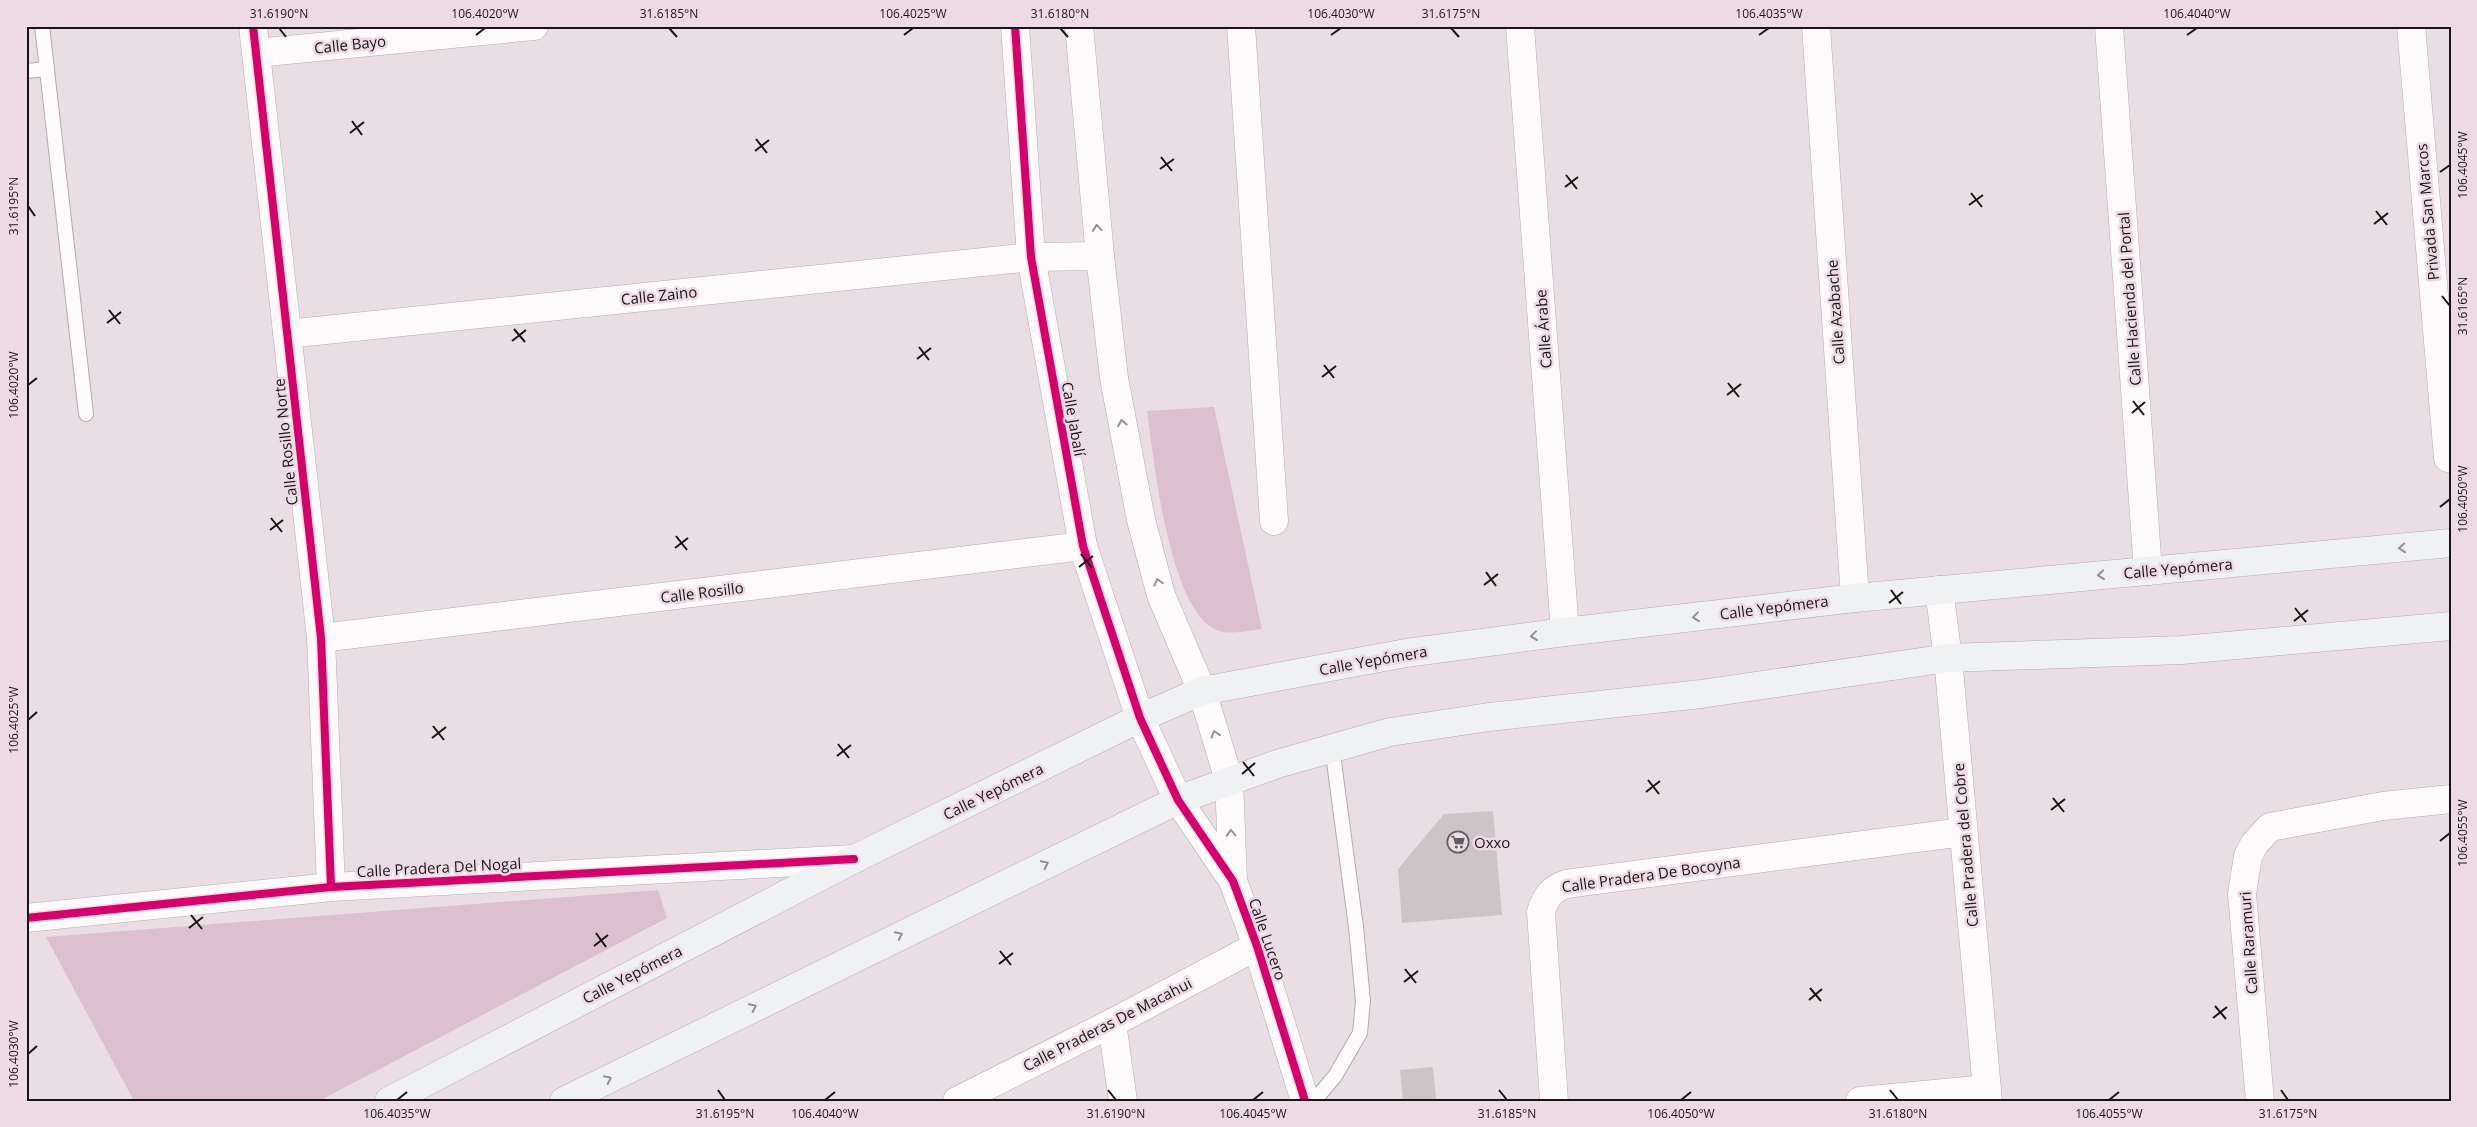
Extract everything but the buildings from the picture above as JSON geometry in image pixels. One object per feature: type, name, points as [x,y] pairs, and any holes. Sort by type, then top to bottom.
[{"type":"main road","name":"Calle Yepómera","points":[[389,1101],[854,859],[1140,718],[1202,691],[1406,653],[1565,632],[1854,598],[2451,543]]},
{"type":"main road","points":[[564,1101],[1178,800],[1229,780],[1332,747],[1390,732],[1489,716],[1701,694],[1948,658],[2182,650],[2451,626]]},
{"type":"street","name":"Calle Rosillo Norte","points":[[253,26],[321,638],[331,886]]},
{"type":"street","name":"Calle Bayo","points":[[256,53],[534,26]]},
{"type":"street","name":"Calle Jabalí","points":[[1015,26],[1032,257],[1083,546],[1140,718],[1178,800]]},
{"type":"street","points":[[1079,26],[1100,256],[1114,378],[1141,520],[1161,595],[1202,691],[1229,780]]},
{"type":"street","points":[[1241,26],[1274,521]]},
{"type":"street","name":"Calle Árabe","points":[[1520,26],[1565,632]]},
{"type":"street","name":"Calle Azabache","points":[[1816,26],[1854,598]]},
{"type":"street","name":"Calle Hacienda del Portal","points":[[2109,26],[2148,571]]},
{"type":"street","name":"Privada San Marcos","points":[[2411,26],[2448,458]]},
{"type":"street","name":"Calle Zaino","points":[[287,334],[1032,257],[1100,256]]},
{"type":"street","name":"Calle Rosillo","points":[[321,638],[1083,546]]},
{"type":"street","name":"Calle Pradera del Cobre","points":[[1939,590],[1948,658],[1988,1095]]},
{"type":"street","name":"Calle Lucero","points":[[1229,780],[1233,882]]},
{"type":"street","name":"Calle Raramuri","points":[[2260,1101],[2242,894],[2244,869],[2255,843],[2270,827],[2277,825],[2384,806],[2451,799]]},
{"type":"street","name":"Calle Lucero","points":[[1178,800],[1233,882],[1257,946],[1305,1101]]},
{"type":"street","name":"Calle Pradera De Bocoyna","points":[[1554,1101],[1542,912],[1546,897],[1554,889],[1566,884],[1963,832]]},
{"type":"street","name":"Calle Pradera Del Nogal","points":[[26,918],[331,886],[854,859]]},
{"type":"street","name":"Calle Praderas De Macahui","points":[[957,1101],[1112,1023],[1257,946]]},
{"type":"street","points":[[1112,1023],[1123,1101]]},
{"type":"street","points":[[1860,1101],[1988,1095]]},
{"type":"lane","points":[[42,26],[86,414]]},
{"type":"lane","points":[[26,71],[47,69]]},
{"type":"lane","points":[[1314,1101],[1335,1076],[1360,1033],[1363,1002],[1356,928],[1332,747]]},
{"type":"shaded area","points":[[1214,407],[1262,629],[1224,632],[1205,622],[1190,601],[1177,571],[1160,499],[1147,411]]},
{"type":"shaded area","points":[[658,890],[667,918],[319,1101],[134,1101],[46,937]]},
{"type":"cycle path","points":[[253,26],[321,638],[331,887]]},
{"type":"cycle path","points":[[1015,26],[1031,257],[1083,546],[1140,718],[1178,800],[1233,881],[1257,946],[1305,1101]]},
{"type":"cycle path","points":[[26,918],[331,887],[854,859]]},
{"type":"place","name":"Oxxo","points":[[1458,842]]}]
